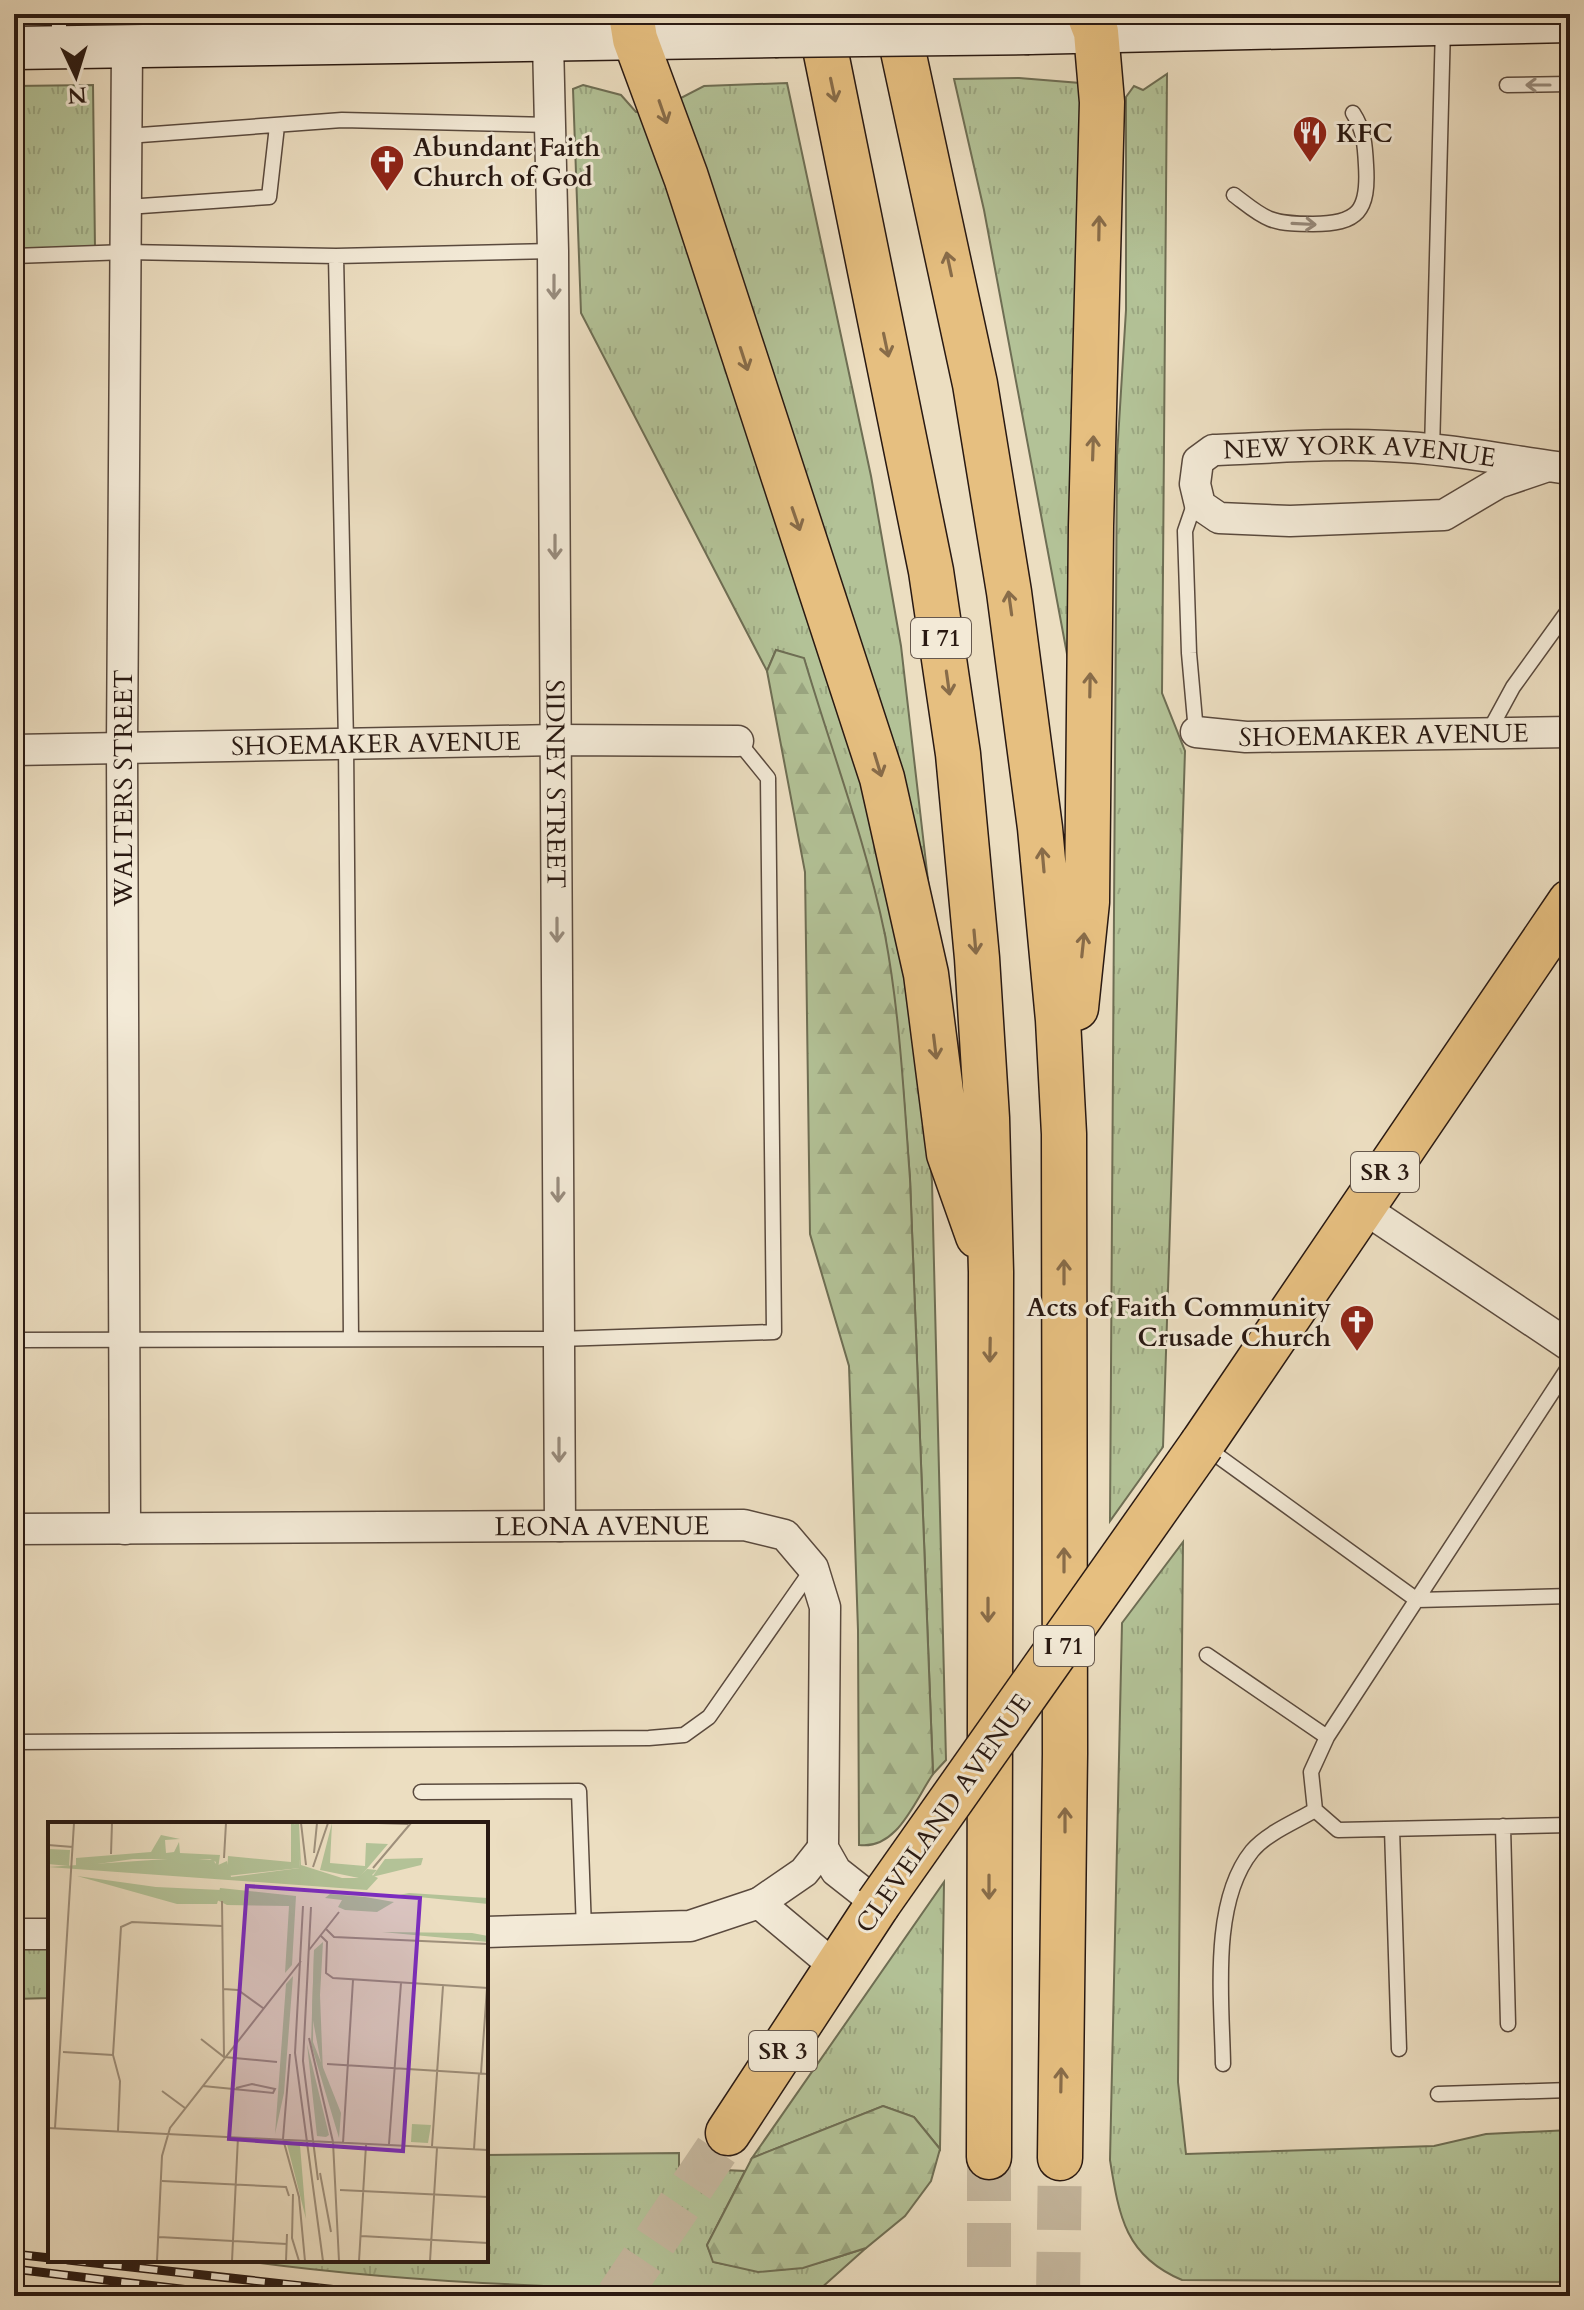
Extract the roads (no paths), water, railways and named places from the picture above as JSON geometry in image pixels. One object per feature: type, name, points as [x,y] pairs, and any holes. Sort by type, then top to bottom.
[{"type":"main road","name":"I 71","points":[[818,14],[931,571],[958,754],[983,1054],[991,1272],[989,2157]]},
{"type":"main road","name":"I 71","points":[[895,14],[975,384],[1009,592],[1040,828],[1064,1134],[1065,1824],[1060,2158]]},
{"type":"main road","points":[[14,48],[58,31],[127,47],[334,29],[548,42],[633,26],[683,38],[1029,33],[1093,23],[1443,26],[1503,19],[1570,21]]},
{"type":"main road","points":[[1064,1134],[1087,902],[1091,526],[1102,102],[1093,23]]},
{"type":"main road","points":[[633,26],[686,177],[882,778],[926,974],[949,1154],[991,1272]]},
{"type":"main road","name":"CLEVELAND AVENUE","points":[[728,2133],[878,1904],[1202,1444],[1570,902]]},
{"type":"street","name":"SIDNEY STREET","points":[[548,42],[553,251],[560,1526]]},
{"type":"street","name":"WALTERS STREET","points":[[125,1529],[122,746],[127,47]]},
{"type":"street","name":"NEW YORK AVENUE","points":[[1387,446],[1559,467],[1498,483],[1444,515],[1408,518],[1290,521],[1219,518],[1200,505],[1195,484],[1198,461],[1213,450],[1387,446]]},
{"type":"street","name":"SHOEMAKER AVENUE","points":[[1196,732],[1246,737],[1570,732]]},
{"type":"street","name":"SHOEMAKER AVENUE","points":[[14,750],[556,740],[738,741]]},
{"type":"street","points":[[1362,1207],[1570,1346]]},
{"type":"street","name":"LEONA AVENUE","points":[[14,1529],[744,1525],[785,1535],[813,1568],[825,1607],[823,1848]]},
{"type":"street","points":[[488,1932],[690,1926],[759,1903],[804,1872],[823,1848],[836,1871],[878,1904]]},
{"type":"street","points":[[759,1903],[838,1969]]},
{"type":"street","points":[[14,1934],[48,1934]]},
{"type":"lane","points":[[1432,451],[1443,26]]},
{"type":"lane","points":[[1507,85],[1570,84]]},
{"type":"lane","points":[[1234,195],[1270,219],[1296,224],[1341,224],[1352,220],[1362,207],[1367,178],[1364,133],[1353,113]]},
{"type":"lane","points":[[127,136],[342,120],[550,125]]},
{"type":"lane","points":[[127,207],[269,197],[277,126]]},
{"type":"lane","points":[[14,256],[127,252],[336,256],[553,251]]},
{"type":"lane","points":[[336,256],[346,743],[351,1338]]},
{"type":"lane","points":[[1196,732],[1189,653],[1185,531],[1198,494]]},
{"type":"lane","points":[[1488,733],[1513,687],[1570,608]]},
{"type":"lane","points":[[14,1340],[559,1339],[774,1332],[768,778],[738,741]]},
{"type":"lane","points":[[1570,1365],[1327,1737],[1311,1772],[1315,1810],[1338,1830],[1570,1825]]},
{"type":"lane","points":[[1202,1444],[1417,1600],[1570,1596]]},
{"type":"lane","points":[[14,1742],[633,1739],[684,1735],[709,1717],[813,1568]]},
{"type":"lane","points":[[1207,1655],[1327,1737]]},
{"type":"lane","points":[[421,1792],[579,1791],[584,1930]]},
{"type":"lane","points":[[1223,2064],[1223,1948],[1229,1900],[1252,1850],[1315,1810]]},
{"type":"lane","points":[[1503,1826],[1508,2024]]},
{"type":"lane","points":[[1392,1829],[1399,2049]]},
{"type":"lane","points":[[1438,2094],[1570,2090]]},
{"type":"tunnel","points":[[618,2296],[728,2133]]},
{"type":"tunnel","points":[[989,2157],[989,2296]]},
{"type":"tunnel","points":[[1058,2296],[1060,2158]]},
{"type":"railway","points":[[14,2254],[48,2258]]},
{"type":"railway","points":[[86,2262],[392,2296]]},
{"type":"railway","points":[[14,2269],[239,2296]]},
{"type":"place","name":"KFC","points":[[1310,164]]},
{"type":"place","name":"Abundant Faith Church of God","points":[[387,193]]},
{"type":"place","name":"Acts of Faith Community Crusade Church","points":[[1357,1353]]}]
